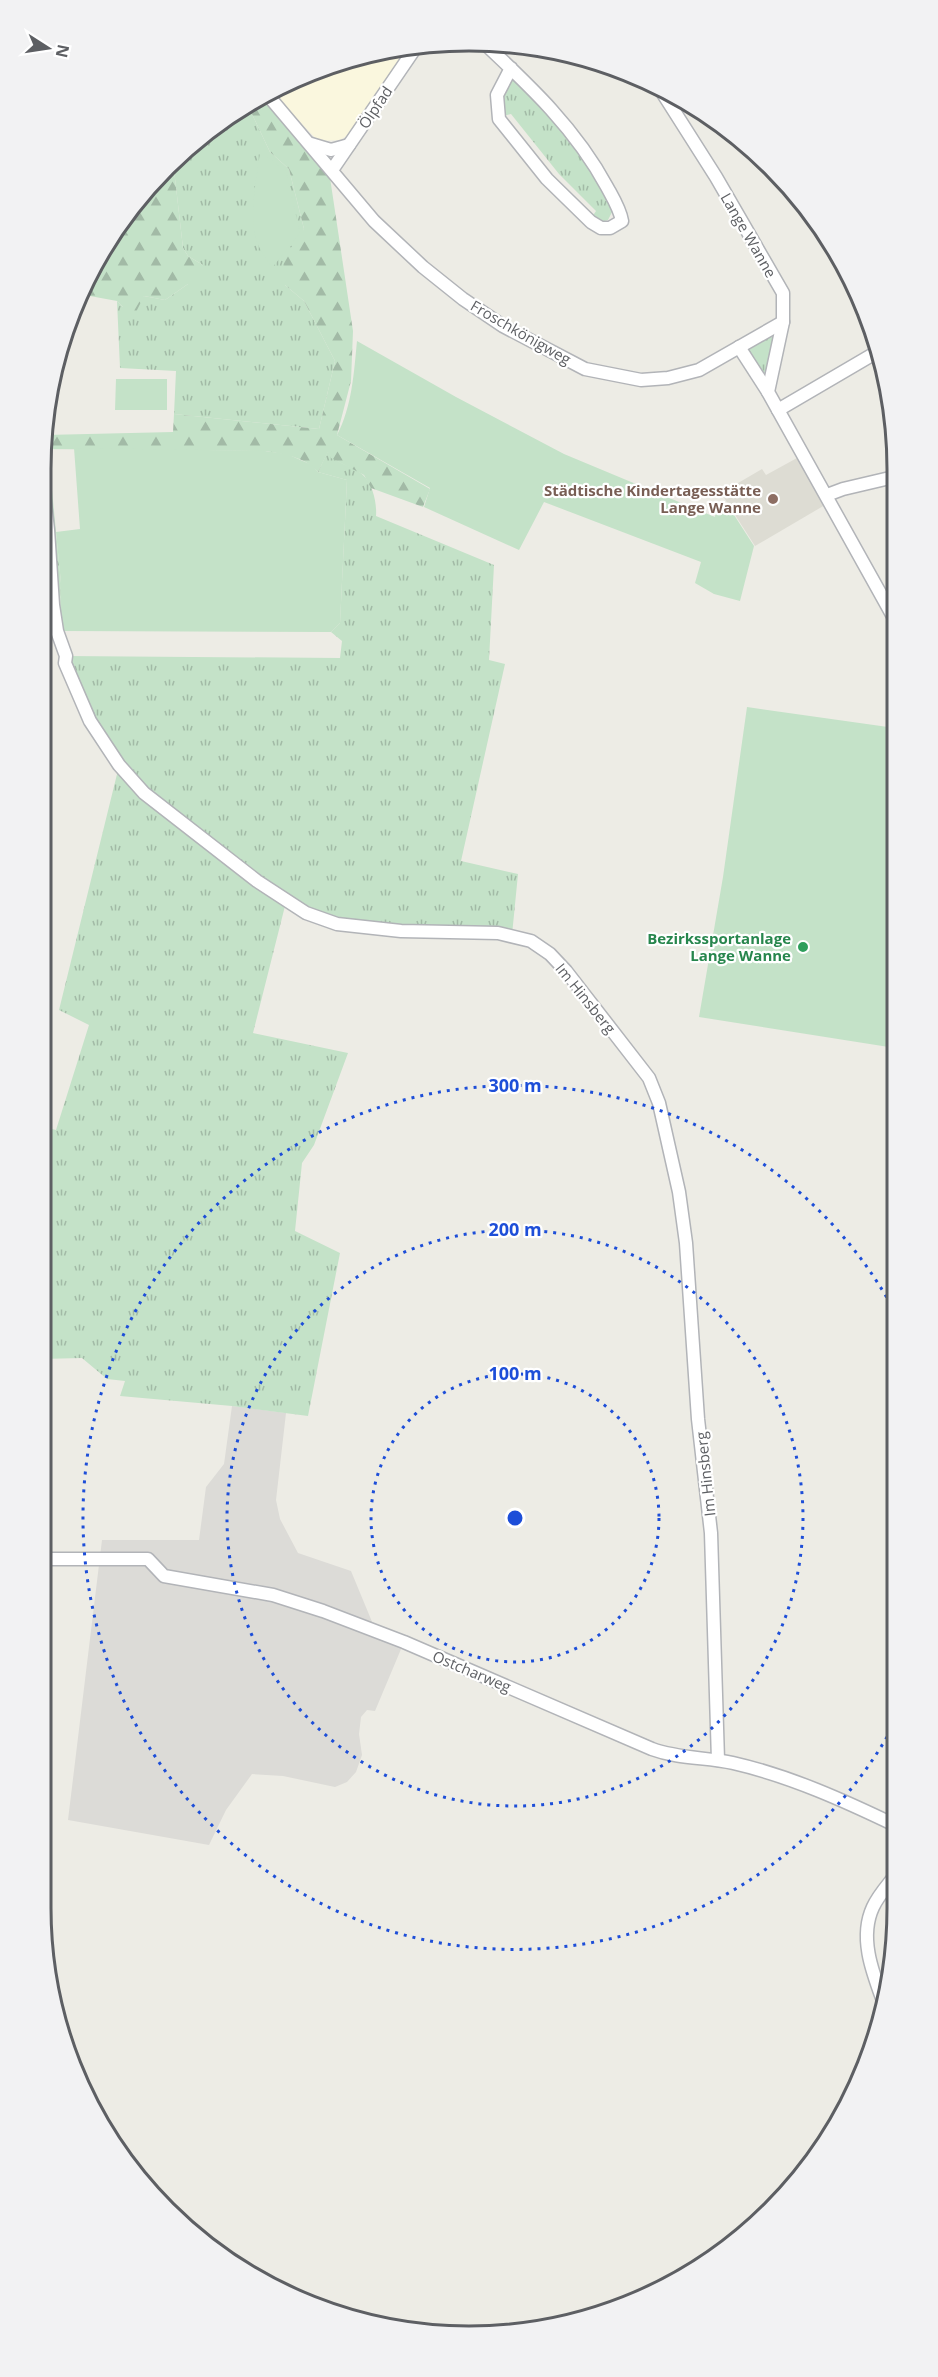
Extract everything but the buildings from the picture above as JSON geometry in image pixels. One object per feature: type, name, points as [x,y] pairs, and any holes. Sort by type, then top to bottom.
[{"type":"street","points":[[494,52],[511,68],[551,107],[572,132],[605,184],[621,214],[621,221],[610,228],[601,228],[591,222],[547,179],[500,119],[497,95],[511,68]]},
{"type":"street","name":"Ölpfad","points":[[332,170],[409,56]]},
{"type":"street","name":"Froschkönigweg","points":[[272,100],[374,221],[423,267],[503,326],[585,369],[641,380],[668,378],[699,370],[783,322]]},
{"type":"street","name":"Lange Wanne","points":[[668,102],[716,177],[783,293],[783,322],[768,392]]},
{"type":"street","points":[[310,143],[331,150],[350,145]]},
{"type":"street","points":[[739,347],[768,392],[887,605]]},
{"type":"street","points":[[778,410],[871,356]]},
{"type":"street","points":[[827,495],[887,479]]},
{"type":"street","name":"Im Hinsberg","points":[[51,575],[57,631],[66,656],[65,663],[90,721],[119,765],[144,793],[257,881],[289,903],[318,918],[337,924],[372,929],[498,933],[531,941],[550,954],[566,971],[649,1078],[659,1103],[679,1192],[686,1243],[698,1419],[711,1533],[717,1760]]},
{"type":"street","name":"Ostcharweg","points":[[51,1559],[148,1559],[164,1576],[273,1595],[323,1611],[404,1642],[652,1749],[683,1757],[717,1760],[803,1785],[887,1822]]},
{"type":"street","points":[[879,1989],[872,1969],[866,1936],[872,1910],[879,1895],[887,1886]]},
{"type":"shaded area","points":[[405,56],[353,132],[340,140],[318,141],[277,98],[335,73]]},
{"type":"shaded area","name":"Städtische Kindertagesstätte Lange Wanne","points":[[797,458],[825,505],[755,546],[721,493],[762,469],[766,475]]},
{"type":"shaded area","points":[[232,1406],[286,1413],[276,1500],[280,1519],[298,1553],[351,1571],[375,1629],[404,1642],[375,1711],[367,1710],[361,1717],[359,1734],[362,1755],[356,1772],[347,1782],[335,1787],[283,1776],[252,1774],[226,1810],[209,1845],[68,1820],[102,1540],[199,1540],[206,1487],[224,1464]]},
{"type":"green space","points":[[517,77],[585,158],[613,210],[608,220],[601,222],[592,217],[596,211],[559,174],[511,114],[503,116],[499,101],[511,78]]},
{"type":"green space","points":[[266,104],[329,171],[353,331],[351,381],[337,435],[430,489],[423,507],[371,488],[364,475],[331,458],[328,452],[318,472],[301,460],[265,451],[52,449],[53,435],[173,432],[174,414],[319,429],[335,361],[304,301],[285,285],[283,259],[304,229],[289,169],[270,152],[250,113]]},
{"type":"green space","points":[[250,113],[270,152],[289,169],[304,229],[285,285],[304,301],[335,361],[319,429],[174,414],[176,371],[120,368],[117,301],[123,307],[144,296],[165,300],[188,284],[203,265],[188,256],[183,248],[174,172],[215,137]]},
{"type":"green space","points":[[260,152],[286,171],[300,233],[272,268],[259,247],[253,223]]},
{"type":"green space","points":[[174,172],[183,248],[188,256],[203,265],[198,284],[188,284],[165,300],[144,296],[136,312],[123,307],[117,301],[89,296],[121,237]]},
{"type":"green space","points":[[773,334],[775,340],[767,373],[761,373],[750,355],[749,347]]},
{"type":"green space","points":[[357,341],[564,454],[715,517],[716,510],[727,504],[754,546],[740,601],[714,594],[695,583],[701,562],[544,502],[519,550],[424,507],[430,488],[337,435],[349,401]]},
{"type":"green space","points":[[116,379],[167,379],[167,410],[115,410]]},
{"type":"green space","points":[[74,448],[265,451],[287,454],[312,465],[318,472],[347,480],[340,623],[331,632],[60,631],[61,583],[56,532],[80,529]]},
{"type":"green space","points":[[328,451],[335,459],[359,472],[366,479],[374,494],[376,516],[494,565],[489,660],[505,664],[461,861],[518,874],[512,935],[372,929],[286,902],[253,1033],[348,1053],[314,1145],[302,1163],[295,1231],[340,1253],[308,1416],[232,1406],[120,1396],[125,1381],[107,1379],[82,1358],[51,1359],[51,1129],[56,1130],[89,1025],[59,1010],[119,766],[90,721],[66,656],[340,658],[342,641],[331,632],[340,623],[347,480],[318,472]]},
{"type":"green space","points":[[51,480],[61,583],[60,631],[51,553]]},
{"type":"green space","name":"Bezirkssportanlage Lange Wanne","points":[[747,707],[887,727],[887,1047],[699,1017],[723,877]]},
{"type":"place","name":"Städtische Kindertagesstätte Lange Wanne","points":[[773,499]]},
{"type":"place","name":"Bezirkssportanlage Lange Wanne","points":[[803,947]]}]
